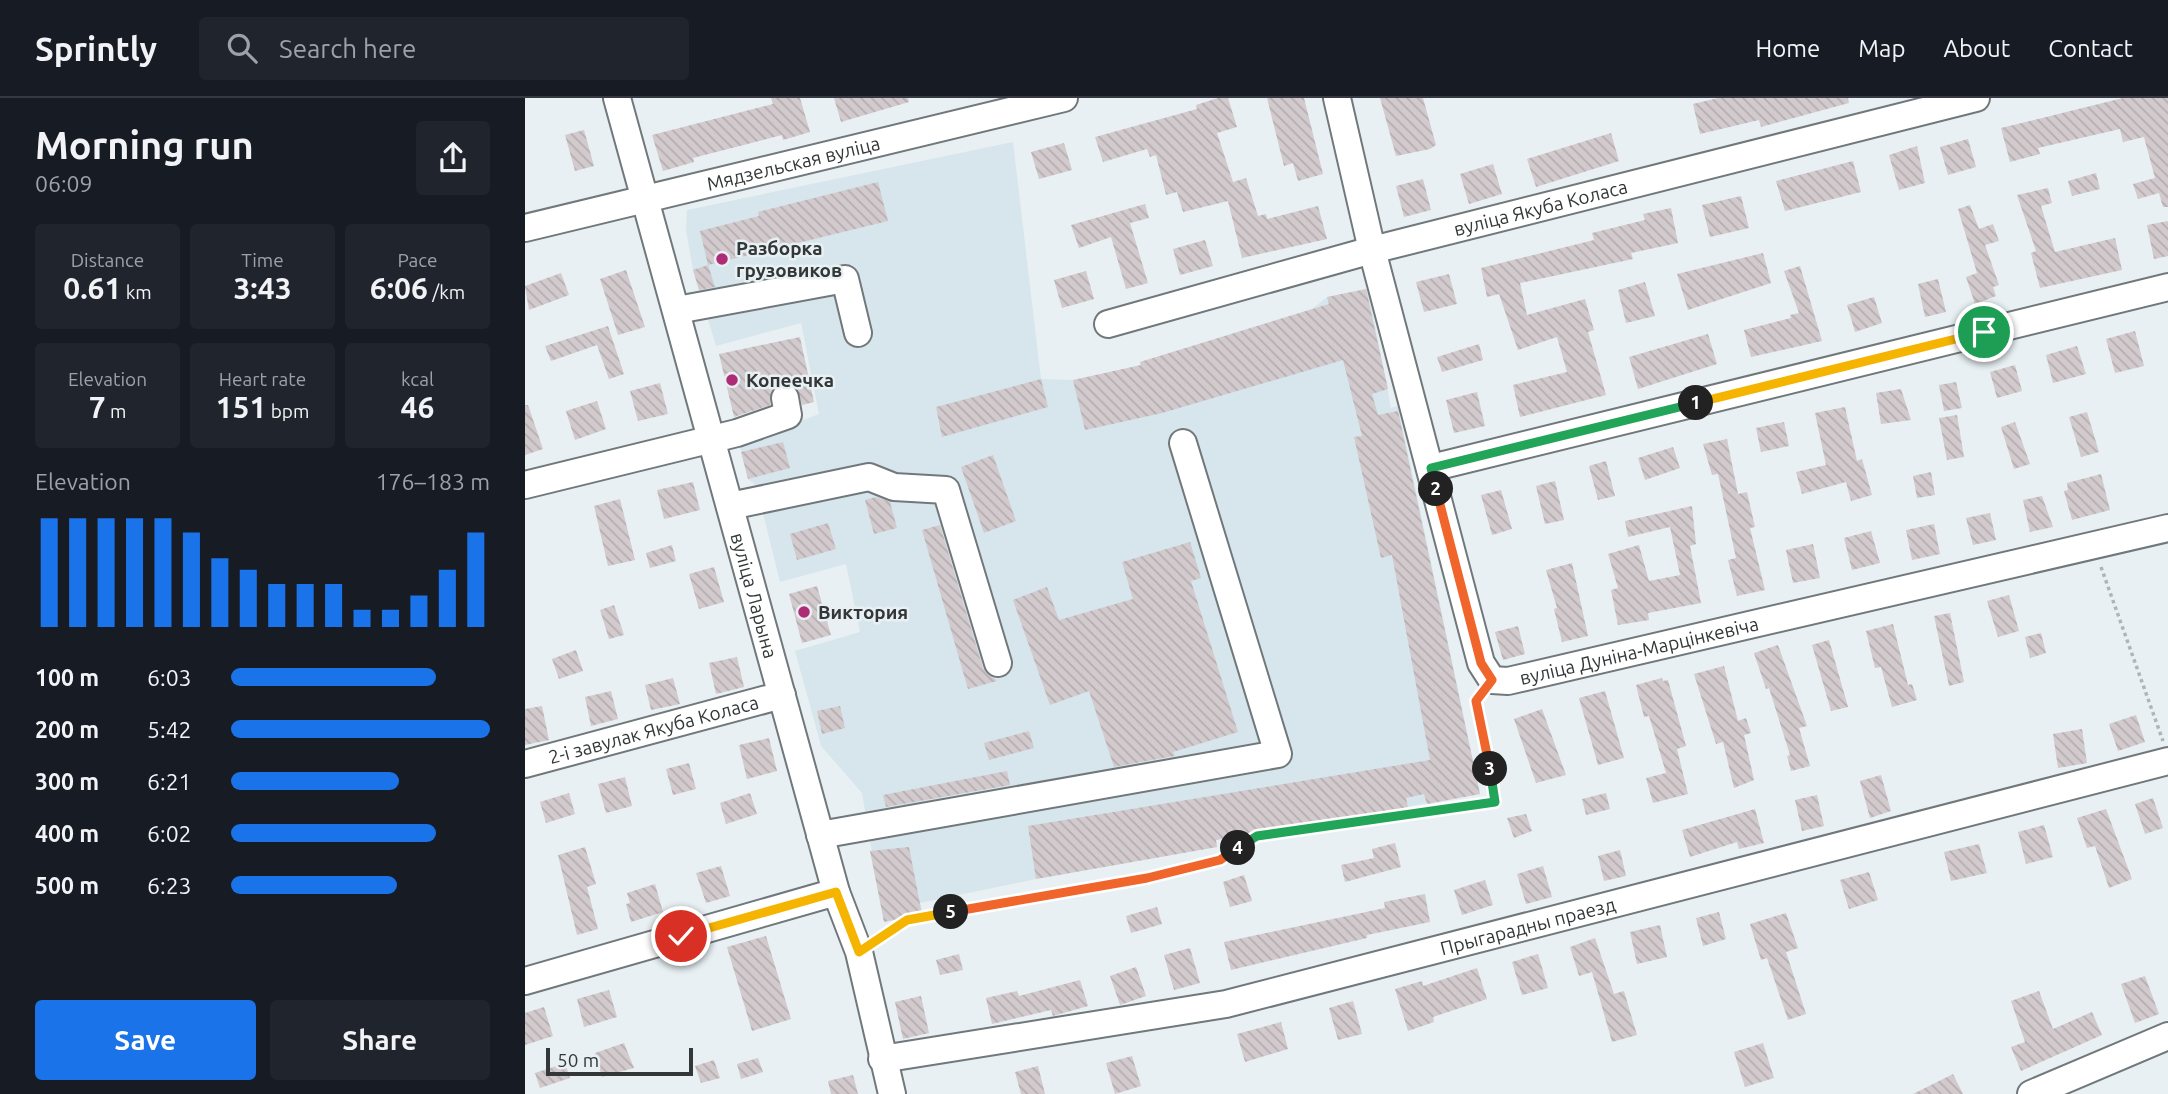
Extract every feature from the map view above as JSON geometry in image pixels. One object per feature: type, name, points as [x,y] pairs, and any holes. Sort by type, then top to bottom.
[{"type":"street","name":"вуліца Ларына","points":[[617,98],[836,892],[859,952],[892,1094]]},
{"type":"street","name":"Мядзельская вуліца","points":[[525,228],[1064,98]]},
{"type":"street","name":"вуліца Дуніна-Марцінкевіча","points":[[1337,98],[1372,250],[1481,663],[1492,680],[1508,681],[2168,528]]},
{"type":"street","name":"вуліца Якуба Коласа","points":[[1108,324],[1372,250],[1976,98]]},
{"type":"street","points":[[677,310],[845,279],[858,333]]},
{"type":"street","points":[[1431,468],[2168,286]]},
{"type":"street","points":[[525,485],[711,439],[788,415],[785,398]]},
{"type":"street","points":[[820,835],[1277,754],[1183,443]]},
{"type":"street","points":[[730,506],[869,478],[894,487],[946,489],[998,663]]},
{"type":"street","name":"2-і завулак Якуба Коласа","points":[[525,764],[782,695]]},
{"type":"street","name":"Прыгарадны праезд","points":[[882,1059],[1226,1004],[2166,752]]},
{"type":"street","points":[[525,981],[836,892]]},
{"type":"street","points":[[2031,1094],[2168,1036]]},
{"type":"path","points":[[2093,545],[2166,752]]},
{"type":"path","points":[[859,952],[907,920],[1147,878],[1220,860],[1257,836],[1495,802],[1476,701],[1492,680]]},
{"type":"shaded area","points":[[1013,142],[1041,379],[1073,380],[1141,367],[1140,362],[1312,309],[1327,297],[1368,289],[1391,408],[1398,406],[1480,794],[1216,840],[1217,847],[920,903],[922,914],[884,922],[862,793],[821,746],[795,651],[860,632],[846,564],[780,582],[756,485],[748,479],[739,444],[819,414],[801,323],[716,346],[693,270],[686,230],[687,210]]},
{"type":"building","points":[[771,98],[800,98],[810,132],[783,140],[782,135],[693,158],[694,162],[663,171],[652,135],[773,104]]},
{"type":"building","points":[[834,98],[908,98],[909,102],[841,122]]},
{"type":"building","points":[[1218,98],[1228,98],[1237,127],[1217,133],[1233,182],[1246,178],[1258,216],[1266,214],[1267,219],[1318,206],[1327,239],[1242,258],[1228,201],[1183,212],[1177,192],[1166,195],[1156,155],[1150,157],[1147,149],[1103,162],[1095,137],[1197,109],[1196,105]]},
{"type":"building","points":[[1267,98],[1304,98],[1323,174],[1298,181],[1293,163],[1284,166]]},
{"type":"building","points":[[1380,98],[1423,98],[1436,145],[1430,149],[1396,156]]},
{"type":"building","points":[[1718,98],[1848,98],[1849,103],[1761,127],[1759,120],[1700,134],[1693,104]]},
{"type":"building","points":[[2123,98],[2168,98],[2168,207],[2163,207],[2159,193],[2138,199],[2133,184],[2155,178],[2144,137],[2123,142],[2120,129],[2038,148],[2040,154],[2010,162],[2001,128]]},
{"type":"building","points":[[584,130],[594,166],[575,171],[565,135]]},
{"type":"building","points":[[1611,133],[1619,161],[1536,187],[1527,159]]},
{"type":"building","points":[[1968,139],[1976,167],[1948,175],[1940,147]]},
{"type":"building","points":[[1064,143],[1072,170],[1039,179],[1031,152]]},
{"type":"building","points":[[1917,146],[1925,183],[1899,190],[1889,155]]},
{"type":"building","points":[[1853,161],[1861,192],[1785,211],[1776,181]]},
{"type":"building","points":[[1493,164],[1502,194],[1469,204],[1460,174]]},
{"type":"building","points":[[2096,173],[2100,189],[2072,196],[2068,181]]},
{"type":"building","points":[[1423,179],[1431,210],[1404,217],[1396,186]]},
{"type":"building","points":[[878,182],[888,221],[708,265],[700,231],[759,216],[758,212]]},
{"type":"building","points":[[2048,188],[2052,203],[2041,206],[2055,252],[2115,238],[2122,270],[2040,288],[2031,253],[2036,251],[2017,195]]},
{"type":"building","points":[[1741,196],[1749,228],[1710,237],[1702,205]]},
{"type":"building","points":[[1145,204],[1149,218],[1130,223],[1148,283],[1126,289],[1111,237],[1079,248],[1071,225]]},
{"type":"building","points":[[1970,205],[1979,229],[1993,224],[1999,241],[1985,245],[1999,285],[1993,287],[1996,296],[1975,304],[1966,277],[1977,273],[1958,209]]},
{"type":"building","points":[[1671,208],[1678,243],[1631,253],[1633,259],[1520,283],[1527,315],[1585,299],[1594,330],[1588,332],[1606,395],[1520,417],[1513,385],[1567,372],[1557,337],[1518,350],[1499,294],[1487,297],[1481,268],[1594,240],[1592,233],[1645,220],[1643,214]]},
{"type":"building","points":[[2168,221],[2168,256],[2154,259],[2147,225]]},
{"type":"building","points":[[1205,240],[1213,266],[1180,275],[1173,249]]},
{"type":"building","points":[[1763,253],[1771,283],[1688,310],[1677,274]]},
{"type":"building","points":[[708,265],[715,287],[699,290],[693,270]]},
{"type":"building","points":[[1800,266],[1822,341],[1751,357],[1744,330],[1791,318],[1790,315],[1799,313],[1784,271]]},
{"type":"building","points":[[626,270],[645,327],[618,335],[600,279]]},
{"type":"building","points":[[1086,271],[1094,299],[1062,308],[1054,280]]},
{"type":"building","points":[[561,273],[569,295],[529,310],[525,286]]},
{"type":"building","points":[[1449,274],[1457,304],[1424,312],[1416,282]]},
{"type":"building","points":[[1938,279],[1946,312],[1925,317],[1918,284]]},
{"type":"building","points":[[1645,282],[1655,316],[1626,323],[1618,290]]},
{"type":"building","points":[[1366,289],[1388,389],[1372,394],[1378,415],[1398,411],[1480,794],[1427,804],[1424,794],[1406,798],[1408,807],[1216,840],[1217,847],[1036,879],[1028,826],[1430,760],[1392,555],[1381,558],[1354,437],[1362,436],[1343,360],[1162,413],[1085,430],[1073,380],[1141,365],[1140,362],[1329,304],[1327,297]]},
{"type":"building","points":[[1874,297],[1882,323],[1855,332],[1847,305]]},
{"type":"building","points":[[608,326],[624,374],[609,379],[597,345],[551,361],[545,346]]},
{"type":"building","points":[[2135,331],[2144,366],[2115,373],[2106,339]]},
{"type":"building","points":[[1708,334],[1717,364],[1638,389],[1629,357]]},
{"type":"building","points":[[800,337],[814,402],[802,405],[797,387],[782,383],[771,392],[770,405],[734,417],[719,354]]},
{"type":"building","points":[[1479,344],[1483,360],[1442,372],[1437,357]]},
{"type":"building","points":[[2077,346],[2086,374],[2053,383],[2046,355]]},
{"type":"building","points":[[2015,365],[2022,391],[1997,398],[1990,372]]},
{"type":"building","points":[[1041,379],[1048,407],[942,437],[936,407]]},
{"type":"building","points":[[1956,382],[1962,408],[1944,411],[1939,385]]},
{"type":"building","points":[[660,383],[668,414],[638,421],[630,391]]},
{"type":"building","points":[[1901,389],[1911,420],[1881,424],[1876,393]]},
{"type":"building","points":[[1477,392],[1485,426],[1454,433],[1446,400]]},
{"type":"building","points":[[597,401],[606,429],[575,440],[566,411]]},
{"type":"building","points":[[525,405],[528,405],[543,449],[525,455]]},
{"type":"building","points":[[1845,407],[1857,461],[1862,459],[1872,495],[1851,501],[1846,482],[1802,494],[1796,472],[1826,465],[1815,413]]},
{"type":"building","points":[[2087,412],[2099,452],[2081,457],[2069,417]]},
{"type":"building","points":[[1957,415],[1964,457],[1947,460],[1939,418]]},
{"type":"building","points":[[1784,422],[1789,446],[1761,452],[1756,428]]},
{"type":"building","points":[[2015,422],[2030,464],[2014,469],[2001,427]]},
{"type":"building","points":[[1727,439],[1738,494],[1747,492],[1755,527],[1750,528],[1765,590],[1737,596],[1728,560],[1736,558],[1718,474],[1712,475],[1703,444]]},
{"type":"building","points":[[783,442],[790,468],[748,479],[741,452]]},
{"type":"building","points":[[1673,447],[1680,468],[1645,480],[1638,458]]},
{"type":"building","points":[[993,455],[1016,521],[984,533],[961,467]]},
{"type":"building","points":[[1606,461],[1615,496],[1598,500],[1589,466]]},
{"type":"building","points":[[1931,472],[1935,495],[1917,498],[1913,476]]},
{"type":"building","points":[[2101,474],[2110,510],[2072,520],[2064,491],[2068,490],[2067,483]]},
{"type":"building","points":[[1555,481],[1564,520],[1545,524],[1536,486]]},
{"type":"building","points":[[693,482],[700,510],[664,519],[657,490]]},
{"type":"building","points":[[1501,490],[1512,529],[1492,535],[1481,495]]},
{"type":"building","points":[[2042,496],[2053,527],[2030,532],[2023,500]]},
{"type":"building","points":[[876,497],[890,502],[897,528],[874,534],[865,500]]},
{"type":"building","points":[[620,499],[635,560],[608,566],[594,506]]},
{"type":"building","points":[[1692,506],[1696,544],[1690,546],[1701,603],[1648,613],[1649,620],[1618,625],[1611,590],[1618,588],[1608,554],[1639,545],[1649,581],[1680,575],[1670,527],[1628,537],[1625,521]]},
{"type":"building","points":[[1990,513],[1996,540],[1973,545],[1966,518]]},
{"type":"building","points":[[828,523],[836,549],[797,560],[790,534]]},
{"type":"building","points":[[1934,524],[1940,554],[1912,560],[1906,530]]},
{"type":"building","points":[[940,525],[983,668],[997,681],[968,689],[922,530]]},
{"type":"building","points":[[1871,531],[1880,563],[1852,570],[1844,538]]},
{"type":"building","points":[[1190,542],[1201,578],[1191,581],[1238,732],[1173,752],[1175,756],[1114,767],[1089,691],[1050,705],[1013,600],[1047,587],[1059,620],[1133,599],[1122,562]]},
{"type":"building","points":[[1813,544],[1820,578],[1793,583],[1786,550]]},
{"type":"building","points":[[672,545],[676,561],[650,568],[646,553]]},
{"type":"building","points":[[1572,563],[1588,636],[1562,642],[1554,609],[1557,608],[1546,570]]},
{"type":"building","points":[[714,567],[724,602],[699,609],[689,574]]},
{"type":"building","points":[[817,586],[831,635],[802,643],[789,594]]},
{"type":"building","points":[[2009,595],[2019,631],[1998,637],[1987,601]]},
{"type":"building","points":[[614,605],[624,635],[609,639],[600,610]]},
{"type":"building","points":[[1950,613],[1964,682],[1949,686],[1934,616]]},
{"type":"building","points":[[1893,624],[1908,685],[1912,684],[1917,700],[1892,707],[1881,667],[1875,668],[1866,631]]},
{"type":"building","points":[[1518,626],[1525,654],[1503,660],[1495,632]]},
{"type":"building","points":[[2041,633],[2046,653],[2030,658],[2025,637]]},
{"type":"building","points":[[1829,640],[1848,707],[1831,711],[1812,645]]},
{"type":"building","points":[[1778,645],[1807,726],[1799,728],[1810,766],[1791,771],[1787,756],[1790,755],[1769,688],[1766,689],[1754,653]]},
{"type":"building","points":[[576,650],[583,671],[559,679],[552,659]]},
{"type":"building","points":[[737,657],[744,687],[716,694],[709,663]]},
{"type":"building","points":[[1724,666],[1738,721],[1746,718],[1751,733],[1744,735],[1754,780],[1734,788],[1723,742],[1716,744],[1694,674]]},
{"type":"building","points":[[673,678],[680,704],[651,710],[645,685]]},
{"type":"building","points":[[1662,678],[1663,681],[1668,680],[1686,746],[1677,749],[1688,794],[1653,803],[1646,778],[1666,773],[1649,716],[1644,717],[1636,685]]},
{"type":"building","points":[[611,691],[618,719],[591,726],[585,697]]},
{"type":"building","points":[[1605,691],[1624,758],[1598,765],[1579,698]]},
{"type":"building","points":[[542,706],[549,740],[525,745],[525,709]]},
{"type":"building","points":[[840,706],[845,728],[822,734],[817,711]]},
{"type":"building","points":[[1542,709],[1566,775],[1536,783],[1514,719]]},
{"type":"building","points":[[2136,715],[2145,742],[2118,751],[2109,724]]},
{"type":"building","points":[[2082,729],[2087,763],[2058,768],[2053,734]]},
{"type":"building","points":[[1029,731],[1034,748],[989,760],[984,743]]},
{"type":"building","points":[[769,738],[777,771],[747,779],[739,745]]},
{"type":"building","points":[[689,763],[696,789],[673,795],[666,769]]},
{"type":"building","points":[[1007,771],[1010,785],[886,807],[883,795]]},
{"type":"building","points":[[1881,775],[1891,811],[1870,818],[1860,781]]},
{"type":"building","points":[[625,777],[632,806],[606,813],[598,784]]},
{"type":"building","points":[[569,793],[575,814],[546,823],[540,802]]},
{"type":"building","points":[[750,793],[757,814],[726,824],[720,803]]},
{"type":"building","points":[[1606,793],[1610,809],[1586,815],[1582,799]]},
{"type":"building","points":[[1817,795],[1824,826],[1802,831],[1795,800]]},
{"type":"building","points":[[2153,798],[2163,828],[2145,834],[2135,804]]},
{"type":"building","points":[[1755,809],[1764,843],[1739,849],[1737,842],[1690,857],[1682,830]]},
{"type":"building","points":[[2106,809],[2132,879],[2109,888],[2095,846],[2087,848],[2077,818]]},
{"type":"building","points":[[1526,814],[1532,831],[1514,838],[1507,818]]},
{"type":"building","points":[[2044,825],[2053,857],[2026,864],[2018,832]]},
{"type":"building","points":[[1395,843],[1401,867],[1345,882],[1341,865],[1374,858],[1372,849]]},
{"type":"building","points":[[1979,844],[1987,873],[1951,881],[1944,852]]},
{"type":"building","points":[[585,847],[596,884],[587,887],[598,929],[577,935],[558,855]]},
{"type":"building","points":[[909,847],[922,914],[884,922],[870,851]]},
{"type":"building","points":[[1620,850],[1626,876],[1604,881],[1598,856]]},
{"type":"building","points":[[721,866],[730,896],[706,903],[696,873]]},
{"type":"building","points":[[1543,866],[1552,897],[1526,904],[1517,874]]},
{"type":"building","points":[[1869,872],[1878,900],[1849,909],[1840,880]]},
{"type":"building","points":[[1244,875],[1252,901],[1230,907],[1223,882]]},
{"type":"building","points":[[1485,880],[1493,905],[1462,915],[1454,890]]},
{"type":"building","points":[[655,884],[663,912],[631,922],[626,904],[630,903],[627,893]]},
{"type":"building","points":[[1425,894],[1430,922],[1367,935],[1367,938],[1231,970],[1224,942],[1385,908],[1384,902]]},
{"type":"building","points":[[1157,907],[1162,924],[1131,933],[1126,916]]},
{"type":"building","points":[[1719,912],[1726,939],[1703,946],[1696,918]]},
{"type":"building","points":[[1786,913],[1798,948],[1786,952],[1806,1014],[1788,1020],[1767,958],[1761,960],[1750,924]]},
{"type":"building","points":[[1660,925],[1667,957],[1637,964],[1630,932]]},
{"type":"building","points":[[766,936],[791,1019],[752,1031],[727,947]]},
{"type":"building","points":[[1595,938],[1614,994],[1624,991],[1637,1035],[1612,1042],[1592,972],[1579,976],[1570,947]]},
{"type":"building","points":[[1190,948],[1200,983],[1174,990],[1164,955]]},
{"type":"building","points":[[959,954],[963,970],[940,975],[936,960]]},
{"type":"building","points":[[1538,954],[1548,988],[1522,995],[1512,962]]},
{"type":"building","points":[[1136,967],[1146,996],[1120,1005],[1110,976]]},
{"type":"building","points":[[1477,968],[1487,999],[1433,1017],[1434,1022],[1408,1031],[1395,989],[1422,981],[1423,986]]},
{"type":"building","points":[[2145,976],[2159,1014],[2135,1023],[2121,984]]},
{"type":"building","points":[[1080,980],[1088,1006],[1053,1016],[1051,1010],[992,1024],[986,998],[1017,991],[1019,996]]},
{"type":"building","points":[[609,990],[617,1017],[584,1027],[577,999]]},
{"type":"building","points":[[2039,991],[2053,1029],[2092,1012],[2102,1035],[2021,1071],[2011,1047],[2025,1042],[2011,1001]]},
{"type":"building","points":[[921,996],[929,1033],[903,1039],[895,1002]]},
{"type":"building","points":[[1353,1001],[1362,1034],[1338,1040],[1329,1008]]},
{"type":"building","points":[[544,1007],[553,1036],[525,1045],[525,1013]]},
{"type":"building","points":[[1281,1022],[1288,1049],[1245,1062],[1237,1034]]},
{"type":"building","points":[[624,1043],[634,1068],[602,1077],[595,1053]]},
{"type":"building","points":[[1763,1043],[1774,1078],[1745,1087],[1734,1052]]},
{"type":"building","points":[[1132,1056],[1141,1086],[1115,1094],[1106,1063]]},
{"type":"building","points":[[758,1058],[763,1072],[741,1079],[737,1064]]},
{"type":"building","points":[[714,1060],[720,1078],[701,1083],[695,1066]]},
{"type":"building","points":[[565,1063],[570,1078],[540,1088],[535,1073]]},
{"type":"building","points":[[1038,1066],[1045,1094],[1021,1094],[1015,1072]]},
{"type":"building","points":[[1953,1074],[1963,1094],[1913,1094]]},
{"type":"building","points":[[853,1075],[858,1094],[831,1094],[828,1081]]},
{"type":"place","name":"Разборка грузовиков","points":[[722,259]]},
{"type":"place","name":"Копеечка","points":[[732,380]]},
{"type":"place","name":"Виктория","points":[[804,612]]},
{"type":"route","points":[[681,936],[836,892],[859,952],[907,920],[1147,878],[1220,860],[1257,836],[1495,802],[1476,701],[1492,680],[1481,663],[1431,468],[1984,332]]}]
